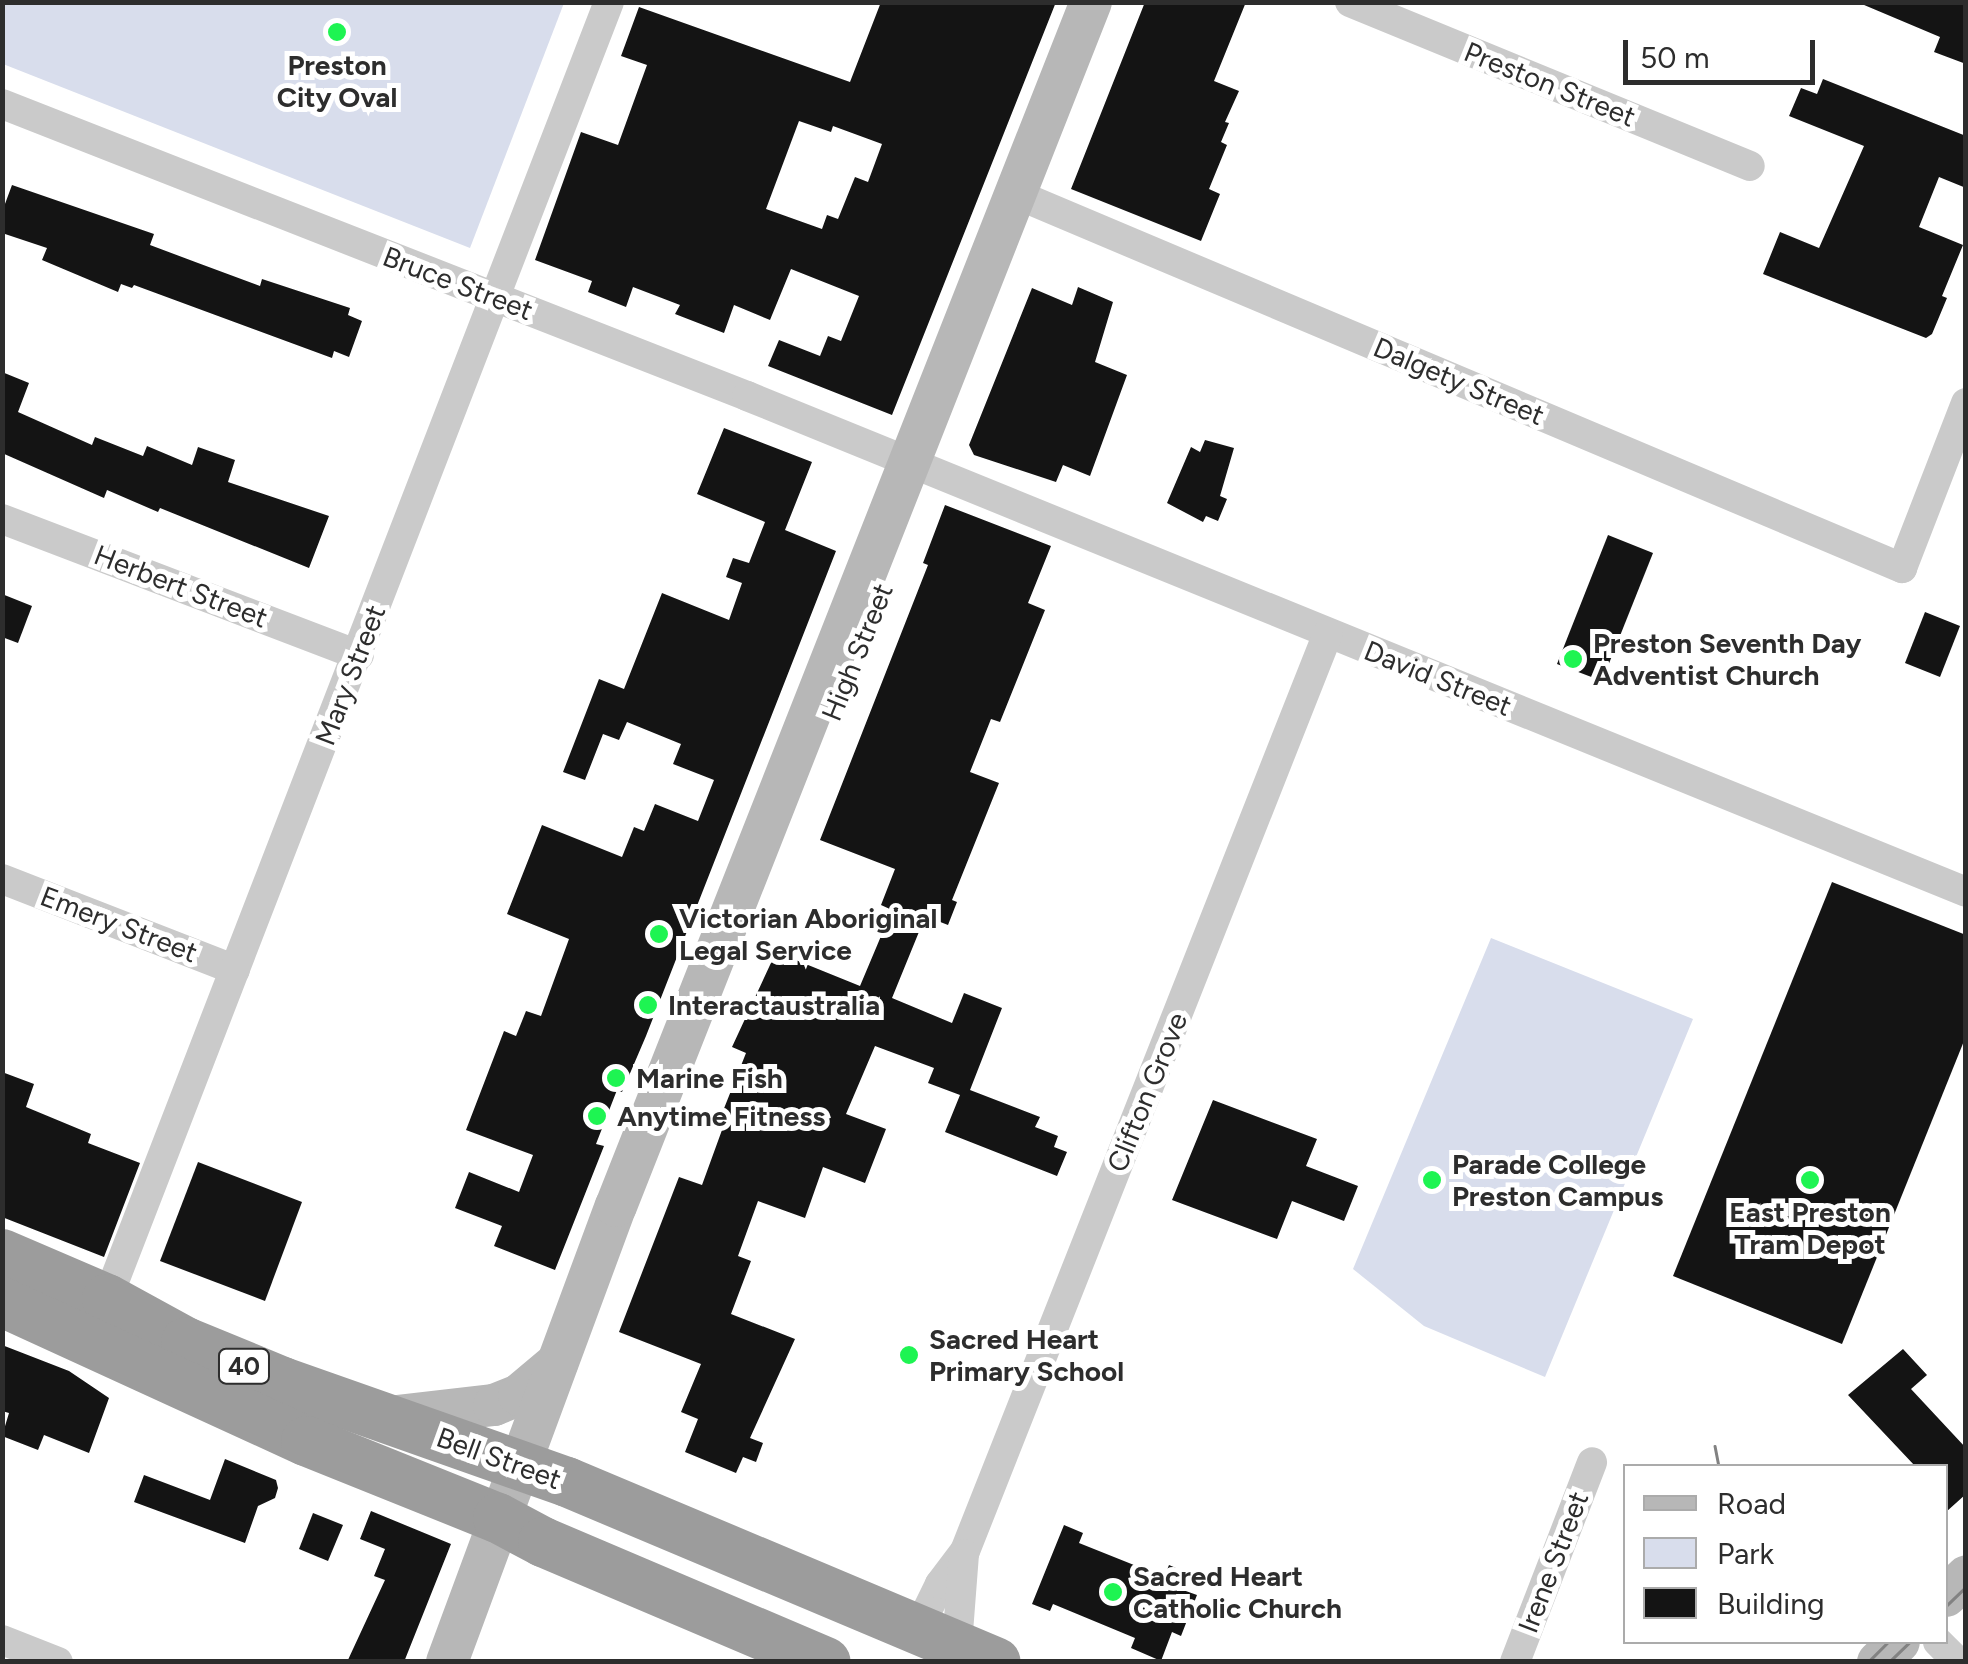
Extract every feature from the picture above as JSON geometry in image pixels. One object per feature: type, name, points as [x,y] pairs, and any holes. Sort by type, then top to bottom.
[{"type":"highway","name":"Bell Street","points":[[2,1254],[108,1299],[186,1342],[520,1464],[957,1645]]},
{"type":"highway","name":"Bell Street","points":[[2,1302],[90,1346],[826,1662]]},
{"type":"main road","name":"High Street","points":[[447,1662],[616,1206],[920,468],[1025,198],[1091,2]]},
{"type":"main road","name":"High Street","points":[[1025,198],[1112,2]]},
{"type":"main road","points":[[387,1417],[494,1405],[519,1395],[560,1360]]},
{"type":"street","name":"Mary Street","points":[[90,1346],[609,2]]},
{"type":"street","name":"Preston Street","points":[[1350,2],[1750,166]]},
{"type":"street","name":"Bruce Street","points":[[2,104],[920,468]]},
{"type":"street","name":"Dalgety Street","points":[[1025,198],[1902,568],[1966,404]]},
{"type":"street","name":"David Street","points":[[920,468],[1966,892]]},
{"type":"street","name":"Herbert Street","points":[[2,518],[359,655]]},
{"type":"street","name":"Clifton Grove","points":[[957,1645],[940,1584],[965,1550],[1328,633]]},
{"type":"street","name":"Emery Street","points":[[2,879],[235,970]]},
{"type":"street","name":"Irene Street","points":[[1515,1662],[1592,1462]]},
{"type":"street","name":"Clifton Grove","points":[[957,1645],[965,1550]]},
{"type":"street","points":[[2,1640],[58,1662]]},
{"type":"street","points":[[1940,1644],[1958,1662]]},
{"type":"green space","name":"Preston City Oval","points":[[2,3],[564,3],[470,248],[3,64]]},
{"type":"green space","points":[[1491,938],[1693,1019],[1545,1377],[1424,1326],[1353,1269]]},
{"type":"building","points":[[881,2],[1056,2],[892,415],[768,366],[779,340],[820,356],[828,336],[841,341],[859,296],[791,269],[770,320],[734,305],[724,333],[675,314],[680,305],[633,287],[626,307],[588,292],[592,281],[535,260],[581,132],[618,145],[647,65],[621,56],[639,7],[850,82]],"holes":[[[799,121],[831,132],[833,126],[882,144],[868,182],[855,177],[838,219],[827,215],[822,229],[766,209]]]},
{"type":"building","points":[[1145,2],[1246,2],[1214,81],[1239,91],[1225,122],[1229,123],[1221,142],[1227,145],[1209,189],[1220,194],[1201,241],[1071,189]]},
{"type":"building","points":[[1857,2],[1966,2],[1966,64],[1934,52],[1940,37]]},
{"type":"building","points":[[1823,79],[1966,136],[1966,188],[1939,177],[1919,227],[1963,245],[1942,296],[1947,298],[1932,334],[1926,338],[1763,274],[1780,232],[1819,248],[1864,146],[1789,116],[1801,88],[1817,94]]},
{"type":"building","points":[[12,185],[154,234],[150,245],[260,286],[262,279],[350,308],[348,315],[362,321],[349,357],[334,351],[332,358],[134,285],[132,288],[121,284],[118,292],[42,260],[47,248],[2,233],[2,212]]},
{"type":"building","points":[[1078,287],[1113,302],[1095,362],[1127,375],[1090,476],[1063,465],[1056,482],[974,455],[969,445],[1032,288],[1072,305]]},
{"type":"building","points":[[2,372],[29,383],[18,412],[92,445],[95,437],[143,456],[147,446],[192,465],[198,447],[235,460],[228,482],[329,516],[309,568],[160,508],[158,512],[107,490],[104,498],[2,453]]},
{"type":"building","points":[[724,428],[812,462],[785,530],[836,551],[646,1036],[622,1092],[617,1090],[596,1144],[604,1146],[555,1270],[494,1246],[502,1226],[455,1208],[469,1172],[519,1192],[533,1155],[466,1130],[504,1031],[516,1036],[526,1011],[541,1016],[569,939],[507,914],[542,825],[622,857],[634,827],[644,831],[655,804],[698,821],[714,780],[673,764],[681,744],[627,722],[619,740],[603,734],[585,780],[563,772],[599,679],[624,689],[662,593],[729,620],[742,583],[726,577],[733,558],[749,563],[765,522],[697,494]]},
{"type":"building","points":[[1205,440],[1234,448],[1220,496],[1227,499],[1218,521],[1206,516],[1203,522],[1167,503],[1191,447],[1200,452]]},
{"type":"building","points":[[945,505],[1051,546],[1028,603],[1045,610],[1000,722],[991,719],[970,772],[999,783],[952,900],[957,902],[948,925],[930,918],[928,924],[923,922],[892,998],[952,1023],[964,993],[1002,1008],[970,1090],[1040,1117],[1035,1127],[1058,1136],[1054,1147],[1067,1152],[1057,1176],[945,1132],[960,1095],[928,1083],[934,1068],[875,1046],[846,1114],[886,1129],[865,1183],[823,1167],[805,1218],[758,1201],[738,1256],[751,1261],[731,1314],[795,1339],[750,1438],[763,1443],[756,1462],[743,1457],[736,1473],[685,1452],[698,1419],[681,1412],[701,1364],[619,1332],[679,1177],[702,1185],[726,1119],[721,1116],[746,1053],[732,1047],[776,952],[860,986],[892,910],[881,905],[895,869],[820,840],[928,565],[923,563]]},
{"type":"building","points":[[1608,535],[1653,553],[1602,681],[1557,664]]},
{"type":"building","points":[[2,594],[32,606],[18,643],[2,637]]},
{"type":"building","points":[[1925,612],[1960,626],[1940,677],[1905,663]]},
{"type":"building","name":"East Preston Tram Depot","points":[[1832,882],[1966,935],[1966,1036],[1842,1344],[1673,1276]]},
{"type":"building","points":[[2,1072],[34,1084],[26,1107],[91,1134],[88,1143],[140,1163],[104,1257],[2,1217]]},
{"type":"building","points":[[1213,1100],[1317,1139],[1306,1166],[1358,1186],[1344,1221],[1292,1201],[1277,1239],[1172,1200]]},
{"type":"building","points":[[198,1162],[302,1202],[265,1301],[160,1261]]},
{"type":"building","points":[[2,1345],[69,1371],[109,1398],[89,1453],[44,1435],[38,1450],[2,1436],[9,1413],[2,1411]]},
{"type":"building","points":[[1903,1349],[1927,1375],[1911,1389],[1966,1448],[1966,1494],[1948,1510],[1948,1464],[1913,1464],[1848,1395]]},
{"type":"building","points":[[225,1459],[276,1480],[278,1488],[275,1498],[258,1506],[245,1543],[134,1502],[144,1475],[210,1500]]},
{"type":"building","points":[[371,1511],[451,1544],[404,1662],[347,1662],[385,1580],[374,1576],[385,1549],[360,1539]]},
{"type":"building","points":[[313,1513],[343,1525],[328,1561],[299,1549]]},
{"type":"building","name":"Sacred Heart Catholic Church","points":[[1064,1525],[1083,1533],[1079,1543],[1164,1577],[1169,1565],[1190,1574],[1183,1590],[1197,1595],[1181,1636],[1172,1632],[1161,1661],[1131,1648],[1135,1638],[1053,1604],[1050,1611],[1032,1604]]},
{"type":"tram line","points":[[1715,1446],[1719,1464]]},
{"type":"tram line","points":[[1948,1604],[1966,1587]]},
{"type":"tram line","points":[[1868,1662],[1886,1644]]},
{"type":"tram line","points":[[1889,1662],[1908,1644]]},
{"type":"place","name":"Preston City Oval","points":[[337,32]]},
{"type":"place","name":"Preston Seventh Day Adventist Church","points":[[1573,659]]},
{"type":"place","name":"Victorian Aboriginal Legal Service","points":[[659,934]]},
{"type":"place","name":"Interactaustralia","points":[[648,1005]]},
{"type":"place","name":"Marine Fish","points":[[616,1078]]},
{"type":"place","name":"Anytime Fitness","points":[[597,1116]]},
{"type":"place","name":"Parade College Preston Campus","points":[[1432,1180]]},
{"type":"place","name":"East Preston Tram Depot","points":[[1810,1180]]},
{"type":"place","name":"Sacred Heart Primary School","points":[[909,1355]]},
{"type":"place","name":"Sacred Heart Catholic Church","points":[[1113,1592]]}]
